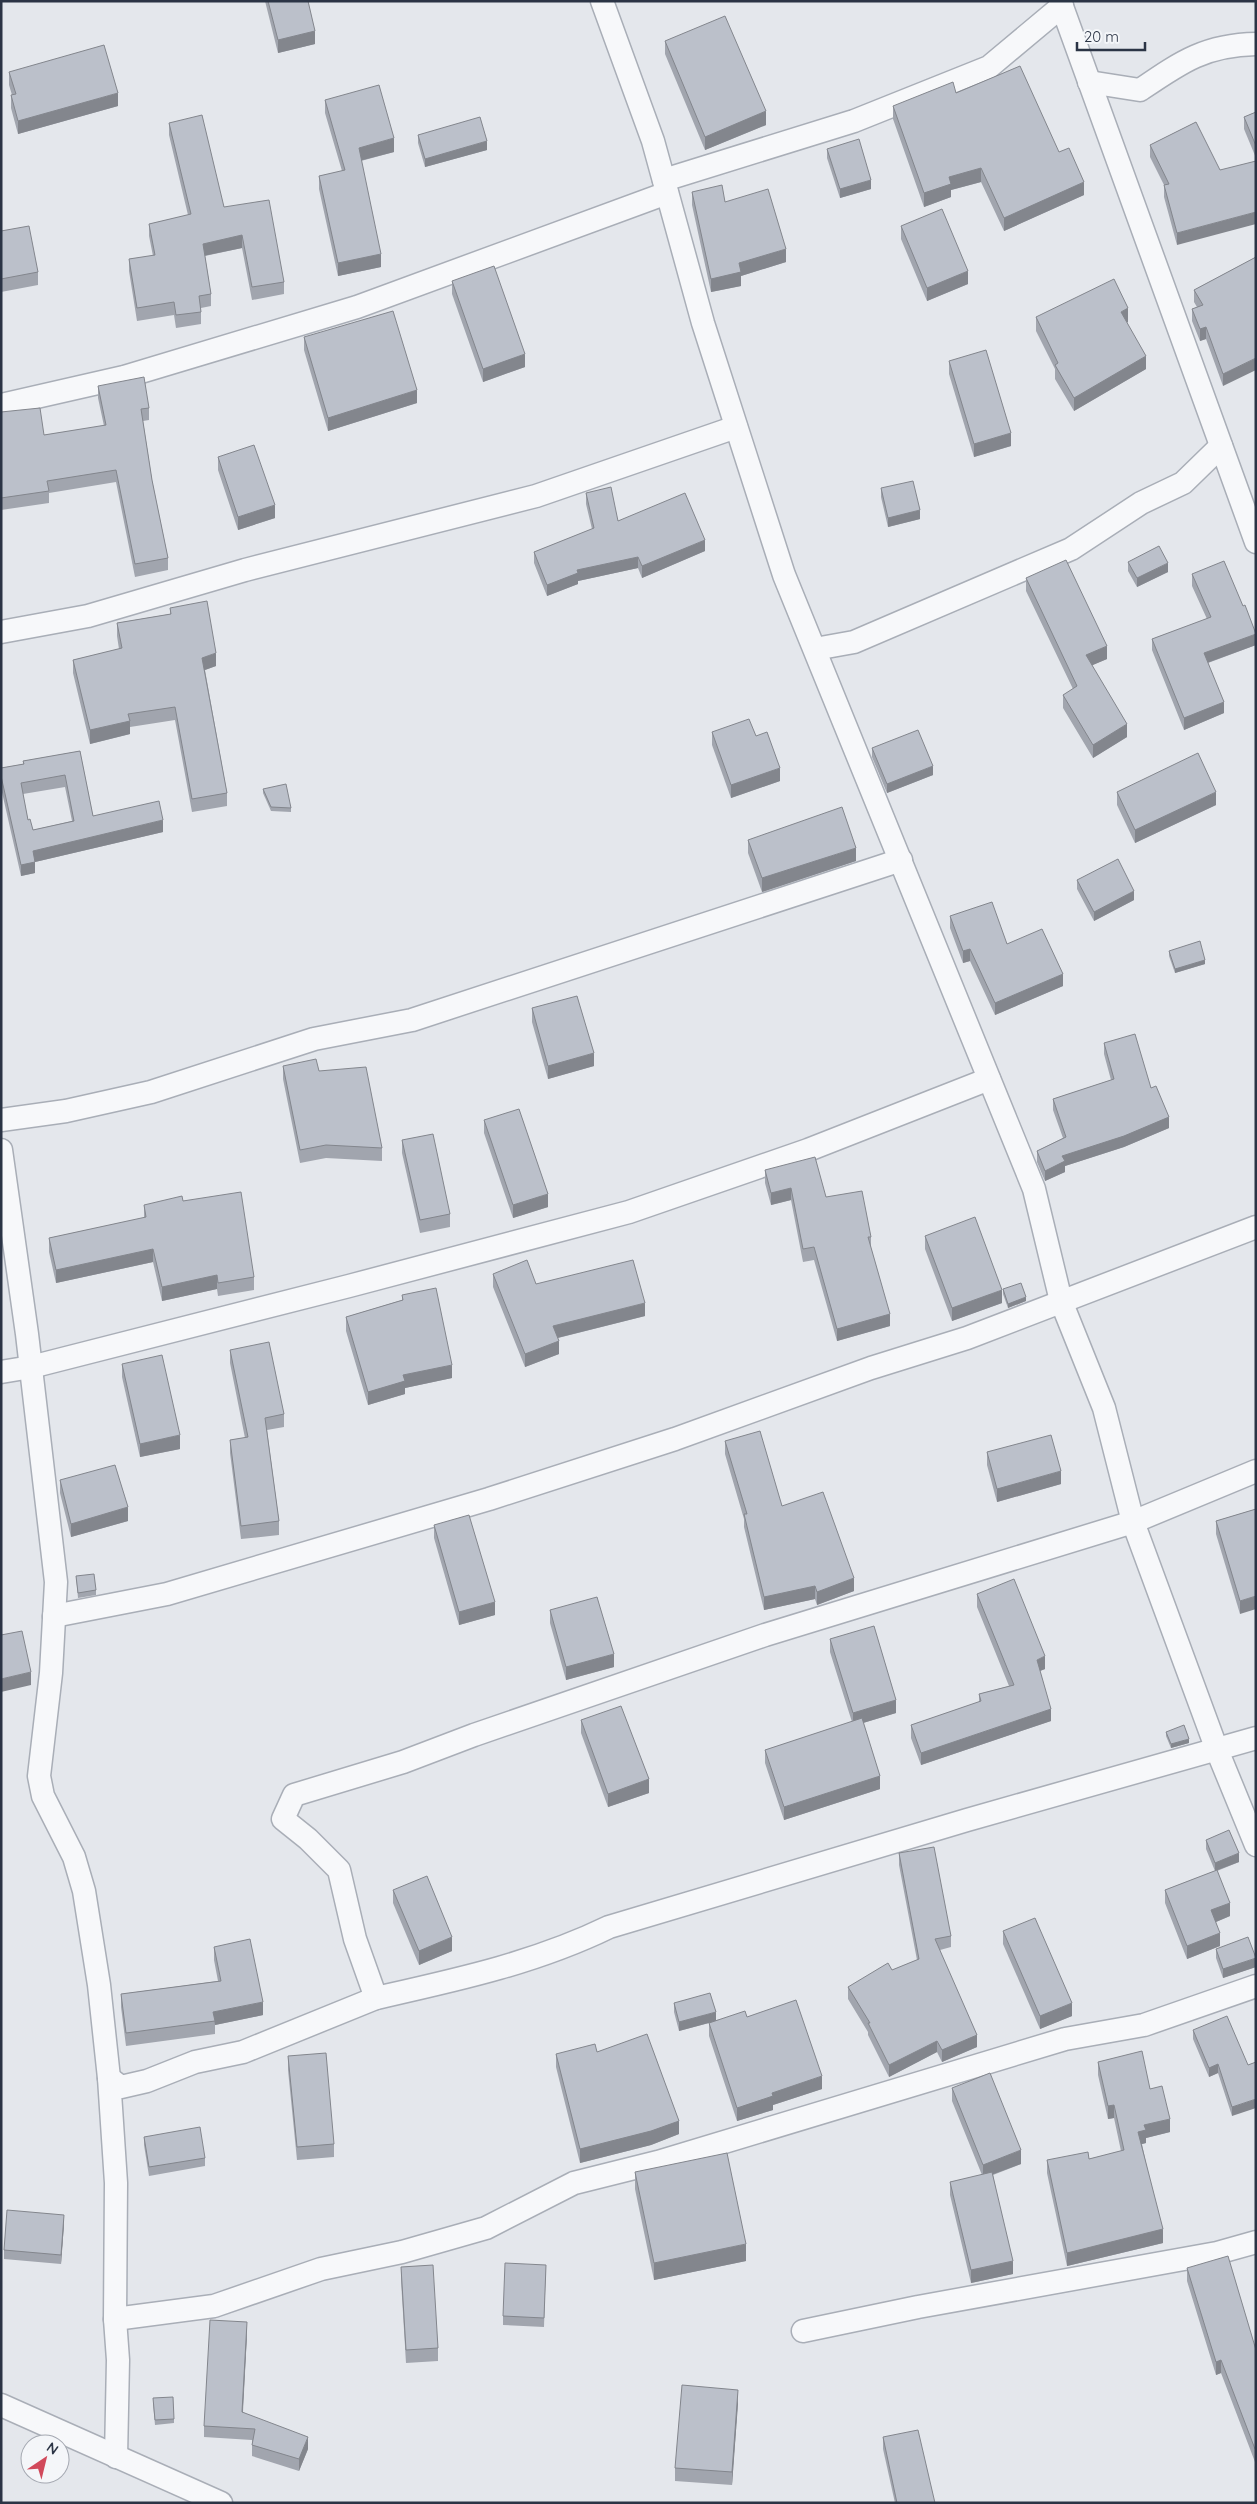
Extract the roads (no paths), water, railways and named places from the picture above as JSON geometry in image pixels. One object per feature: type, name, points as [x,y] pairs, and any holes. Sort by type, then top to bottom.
[{"type":"street","points":[[602,1],[654,141],[703,322],[784,575],[1034,1189],[1061,1301],[1104,1408],[1132,1522],[1217,1750],[1256,1844]]},
{"type":"street","points":[[1,405],[124,377],[357,307],[666,187],[854,121],[989,67],[1061,4],[1256,542]]},
{"type":"street","points":[[1089,82],[1140,90],[1176,65],[1205,50],[1237,44],[1256,44]]},
{"type":"street","points":[[1,632],[88,616],[245,570],[536,496],[736,427]]},
{"type":"street","points":[[815,649],[854,642],[1071,549],[1141,503],[1183,483],[1221,446]]},
{"type":"street","points":[[1,1120],[66,1111],[151,1092],[314,1039],[412,1020],[901,860]]},
{"type":"street","points":[[1,1372],[31,1367],[349,1286],[629,1212],[808,1150],[989,1080]]},
{"type":"street","points":[[1,1150],[31,1367],[56,1582],[51,1673],[41,1740],[39,1776],[43,1796],[74,1857],[84,1891],[99,1985],[109,2078],[116,2183],[115,2320],[118,2360],[116,2457]]},
{"type":"street","points":[[54,1616],[167,1594],[489,1499],[675,1439],[871,1368],[967,1338],[1256,1227]]},
{"type":"street","points":[[376,1998],[355,1939],[339,1870],[308,1839],[283,1820],[294,1795],[403,1762],[474,1735],[764,1635],[1132,1522],[1256,1470]]},
{"type":"street","points":[[109,2078],[121,2087],[147,2081],[196,2062],[243,2052],[376,1998],[478,1974],[574,1944],[609,1926],[966,1820],[1256,1738]]},
{"type":"street","points":[[115,2320],[214,2306],[321,2269],[402,2252],[486,2228],[574,2183],[658,2162],[1065,2039],[1144,2025],[1256,1986]]},
{"type":"street","points":[[804,2331],[918,2307],[1217,2254],[1256,2242]]},
{"type":"street","points":[[1,2405],[221,2503]]}]
